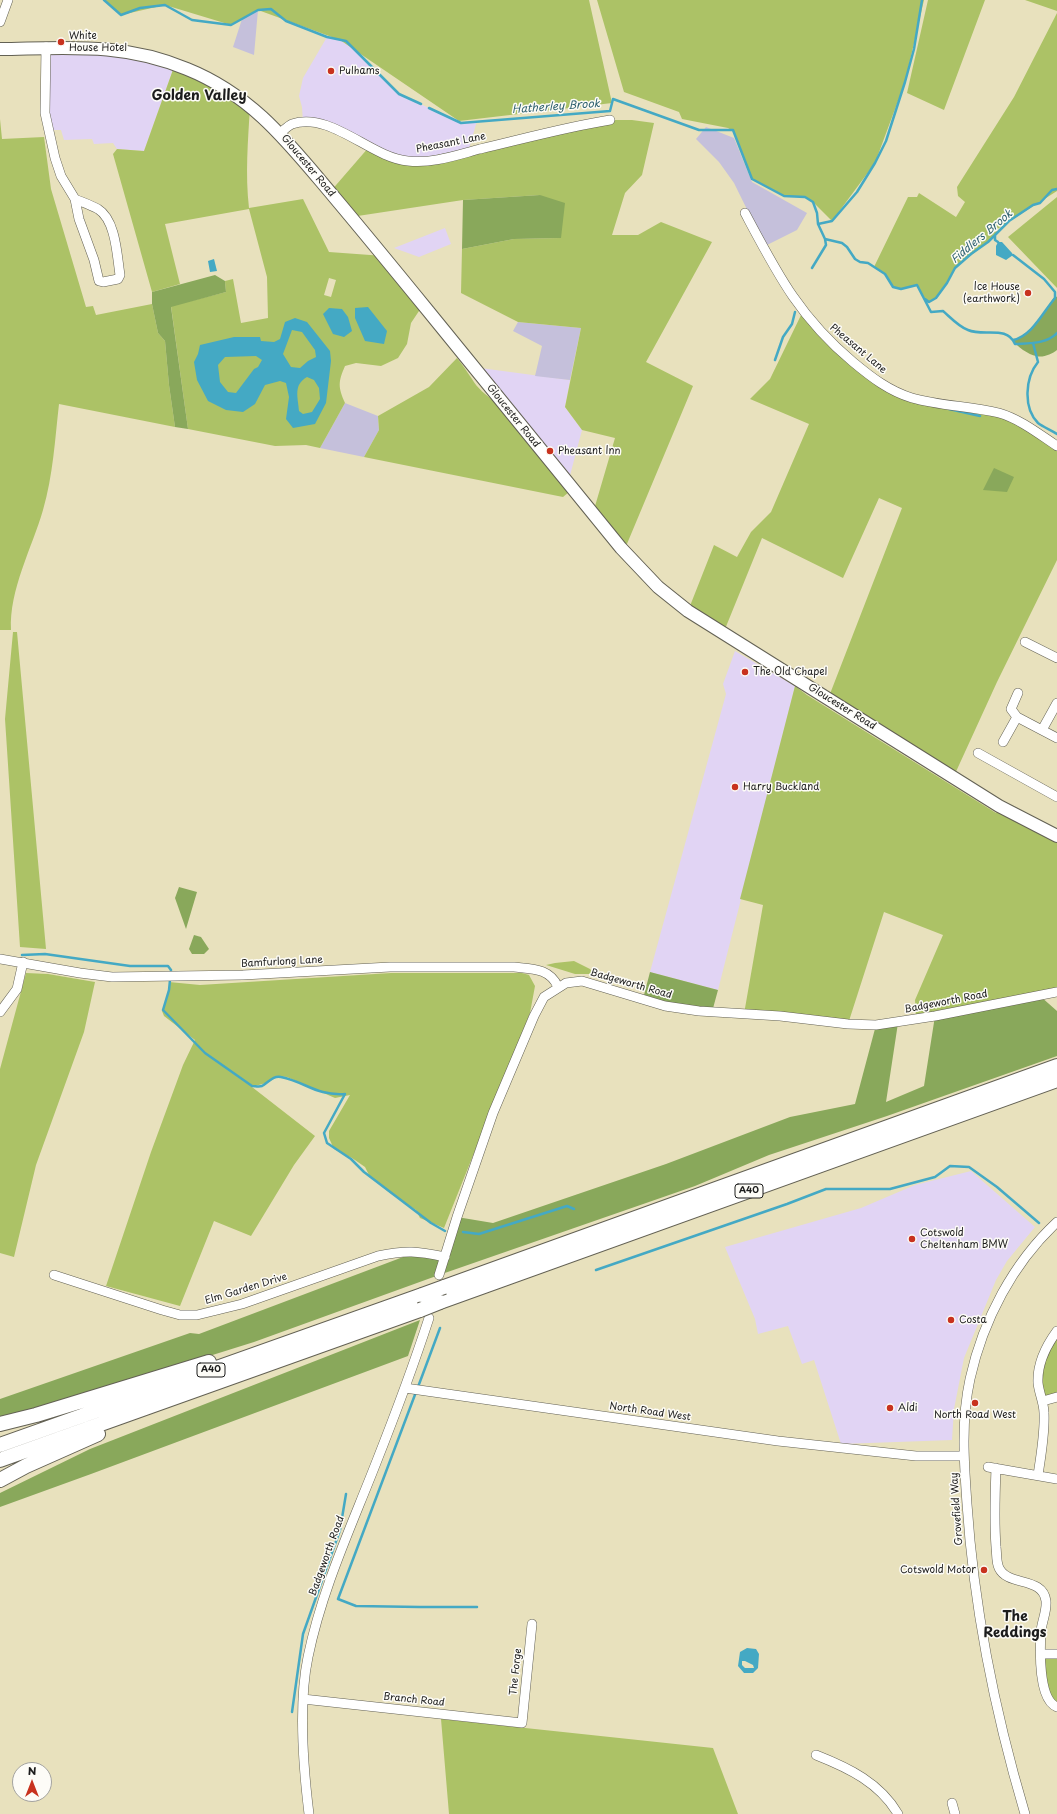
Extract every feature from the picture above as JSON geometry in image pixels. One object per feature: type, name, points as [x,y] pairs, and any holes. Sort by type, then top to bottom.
[{"type":"highway","name":"A40","points":[[0,1445],[422,1295],[442,1281],[1057,1066]]},
{"type":"highway","name":"A40","points":[[0,1460],[212,1384],[424,1314],[440,1302],[1057,1080]]},
{"type":"highway","points":[[0,1424],[36,1415],[179,1370],[342,1324]]},
{"type":"highway","points":[[0,1480],[26,1466],[212,1384]]},
{"type":"main road","name":"Gloucester Road","points":[[0,49],[94,47],[146,55],[175,64],[207,78],[235,94],[261,114],[280,133],[384,256],[621,548],[658,587],[688,611],[932,762],[999,806],[1057,836]]},
{"type":"street","points":[[0,22],[8,0]]},
{"type":"street","points":[[46,47],[45,113],[55,158],[61,176],[75,199],[79,219],[94,260],[99,281],[103,282],[118,279],[120,275],[113,230],[106,217],[99,209],[75,199]]},
{"type":"street","name":"Pheasant Lane","points":[[280,133],[292,124],[319,124],[347,134],[384,155],[399,160],[415,162],[437,159],[551,131],[610,120]]},
{"type":"street","name":"Pheasant Lane","points":[[745,213],[781,279],[802,311],[833,345],[872,378],[889,389],[912,398],[999,414],[1024,424],[1057,446]]},
{"type":"street","points":[[1025,642],[1057,658]]},
{"type":"street","points":[[1018,693],[1011,709],[1017,717],[1057,738]]},
{"type":"street","points":[[1042,730],[1057,703]]},
{"type":"street","points":[[1003,742],[1017,717]]},
{"type":"street","points":[[978,753],[1057,796]]},
{"type":"street","name":"Bamfurlong Lane","points":[[0,959],[112,977],[243,975],[390,967],[514,967],[548,973],[554,978],[558,987]]},
{"type":"street","points":[[0,1012],[17,989],[23,962]]},
{"type":"street","name":"Badgeworth Road","points":[[442,1281],[445,1257],[457,1217],[493,1113],[534,1016],[544,997],[566,983],[582,981],[665,1006],[699,1011],[780,1016],[848,1024],[876,1025],[929,1017],[1057,992]]},
{"type":"street","name":"Grovefield Way","points":[[1025,1814],[1002,1732],[982,1636],[970,1538],[964,1456],[964,1423],[970,1379],[981,1340],[989,1320],[1017,1270],[1028,1254],[1057,1222]]},
{"type":"street","name":"Elm Garden Drive","points":[[54,1275],[162,1310],[180,1315],[197,1315],[242,1304],[378,1256],[400,1251],[419,1251],[445,1257]]},
{"type":"street","name":"Badgeworth Road","points":[[309,1814],[305,1782],[303,1699],[308,1658],[322,1602],[345,1537],[404,1388],[424,1314]]},
{"type":"street","points":[[1038,1475],[1044,1428],[1043,1401],[1038,1384],[1039,1368],[1045,1348],[1057,1331]]},
{"type":"street","name":"North Road West","points":[[404,1388],[778,1441],[916,1456],[964,1456]]},
{"type":"street","points":[[1043,1401],[1057,1397]]},
{"type":"street","points":[[1057,1479],[992,1468],[994,1520],[998,1564],[1002,1572],[1008,1578],[1033,1585],[1043,1594],[1046,1605],[1041,1631],[1042,1672],[1045,1691],[1050,1702],[1057,1708]]},
{"type":"street","name":"The Forge","points":[[522,1723],[532,1624]]},
{"type":"street","points":[[1042,1654],[1057,1654]]},
{"type":"street","name":"Branch Road","points":[[303,1699],[522,1723]]},
{"type":"street","points":[[816,1755],[867,1780],[883,1792],[898,1814]]},
{"type":"street","points":[[952,1803],[955,1814]]},
{"type":"shaded area","points":[[258,10],[254,55],[233,47],[242,19]]},
{"type":"shaded area","points":[[327,37],[346,41],[399,94],[461,123],[477,121],[468,152],[415,162],[358,140],[303,123],[302,107],[299,96],[303,78]]},
{"type":"shaded area","points":[[46,47],[175,64],[144,151],[117,149],[113,143],[94,144],[92,139],[64,140],[61,130],[49,130]]},
{"type":"shaded area","points":[[706,127],[734,138],[752,182],[807,213],[797,230],[765,246],[734,183],[719,162],[696,139]]},
{"type":"shaded area","points":[[445,228],[451,244],[419,257],[394,248]]},
{"type":"shaded area","points":[[518,322],[581,328],[570,380],[535,376],[542,346],[513,331]]},
{"type":"shaded area","points":[[473,367],[570,380],[565,407],[582,430],[568,483]]},
{"type":"shaded area","points":[[345,403],[378,416],[379,430],[364,457],[320,448]]},
{"type":"shaded area","name":"Harry Buckland","points":[[735,651],[795,686],[718,990],[650,972],[726,694],[723,684]]},
{"type":"shaded area","points":[[971,1171],[1035,1227],[1007,1261],[996,1280],[964,1358],[954,1409],[952,1440],[841,1444],[814,1360],[802,1364],[788,1326],[758,1334],[755,1319],[725,1247],[861,1208],[915,1185]]},
{"type":"green space","points":[[105,0],[589,0],[612,103],[459,121],[340,40],[258,10],[231,25],[165,5],[121,15]]},
{"type":"green space","points":[[597,0],[924,0],[905,82],[875,163],[832,221],[813,202],[805,197],[784,196],[752,179],[734,132],[728,128],[682,119],[679,112],[624,92]]},
{"type":"green space","points":[[928,0],[985,0],[944,110],[907,93]]},
{"type":"green space","points":[[1025,0],[1057,0],[1057,11]]},
{"type":"green space","points":[[1057,13],[1057,191],[991,233],[998,231],[988,242],[955,268],[947,283],[936,298],[929,302],[925,299],[917,285],[901,289],[893,287],[885,274],[874,267],[908,197],[917,197],[919,193],[956,217],[965,202],[958,196],[957,187],[1014,97]]},
{"type":"green space","points":[[175,64],[250,106],[247,170],[249,208],[303,199],[329,252],[384,256],[423,305],[411,323],[407,344],[398,358],[381,366],[356,363],[345,366],[341,376],[340,388],[345,403],[320,448],[306,445],[275,446],[188,429],[171,306],[226,292],[225,281],[233,279],[241,323],[268,318],[267,277],[249,209],[165,224],[180,284],[152,292],[113,154],[117,149],[144,151]],"holes":[[[329,278],[336,280],[331,297],[324,295]]]},
{"type":"green space","points":[[0,119],[2,139],[44,137],[51,189],[86,307],[93,306],[96,315],[152,304],[158,333],[165,341],[175,427],[59,404],[49,484],[43,510],[17,584],[11,615],[11,630],[0,630]]},
{"type":"green space","points":[[610,120],[632,120],[654,123],[642,175],[625,193],[612,235],[638,235],[661,222],[712,242],[646,362],[693,386],[624,551],[593,513],[615,438],[582,430],[565,407],[581,328],[518,322],[461,293],[462,249],[514,239],[560,238],[540,195],[463,200],[351,217],[330,192],[369,147],[407,161]]},
{"type":"green space","points":[[540,195],[565,203],[561,238],[514,239],[462,249],[463,200]]},
{"type":"green space","points":[[1057,197],[1057,288],[1008,237]]},
{"type":"green space","points":[[215,275],[225,281],[226,292],[171,307],[188,429],[175,427],[165,341],[158,333],[152,304],[152,292]]},
{"type":"green space","points":[[1055,296],[1057,297],[1057,350],[1044,356],[1033,355],[1026,352],[1013,340],[1019,338],[1031,328]]},
{"type":"green space","points":[[803,311],[889,389],[999,414],[1057,446],[1057,560],[997,682],[954,776],[828,699],[902,508],[879,498],[843,578],[762,538],[723,634],[688,611],[714,545],[737,557],[751,532],[771,512],[809,424],[750,399],[770,379]]},
{"type":"green space","points":[[457,358],[476,385],[494,401],[569,492],[563,497],[364,457],[379,430],[378,416],[429,387]]},
{"type":"green space","points":[[994,468],[1014,477],[1007,492],[983,490]]},
{"type":"green space","points":[[13,632],[17,632],[46,949],[20,947],[5,719]]},
{"type":"green space","points":[[795,686],[996,813],[999,806],[1057,836],[1057,992],[916,1019],[915,1000],[943,935],[884,912],[848,1024],[744,1014],[763,905],[740,899]]},
{"type":"green space","points":[[179,887],[197,892],[186,929],[175,898]]},
{"type":"green space","points":[[194,935],[201,937],[209,949],[204,954],[192,954],[189,949]]},
{"type":"green space","points":[[574,961],[590,969],[595,974],[575,974],[546,965],[555,963]]},
{"type":"green space","points":[[650,972],[718,990],[712,1012],[643,999]]},
{"type":"green space","points":[[26,973],[48,974],[95,982],[84,1032],[36,1165],[14,1257],[0,1253],[0,1069]]},
{"type":"green space","points":[[391,973],[522,973],[529,975],[535,986],[530,1013],[444,1228],[420,1218],[416,1210],[390,1193],[370,1177],[365,1167],[352,1158],[334,1149],[329,1138],[329,1131],[350,1095],[335,1098],[287,1077],[278,1076],[269,1082],[252,1087],[315,1136],[294,1165],[251,1236],[214,1221],[180,1306],[106,1286],[151,1152],[183,1065],[195,1040],[164,1016],[162,1011],[169,990],[169,982],[200,985]]},
{"type":"green space","points":[[1040,996],[1057,1011],[1057,1056],[887,1116],[769,1155],[695,1186],[439,1275],[254,1342],[88,1394],[0,1417],[0,1399],[190,1333],[199,1334],[419,1251],[445,1257],[457,1217],[493,1223],[666,1164],[790,1117],[855,1104],[876,1025],[898,1023],[886,1102],[924,1086],[935,1016]]},
{"type":"green space","points":[[420,1320],[408,1356],[0,1507],[0,1493],[90,1449]]},
{"type":"green space","points":[[1057,1331],[1057,1397],[1043,1401],[1038,1373]]},
{"type":"green space","points":[[1042,1654],[1057,1654],[1057,1707],[1051,1704]]},
{"type":"green space","points":[[441,1719],[713,1748],[738,1814],[449,1814]]},
{"type":"water","points":[[998,242],[1002,242],[1013,255],[1006,260],[996,255],[996,246]]},
{"type":"water","points":[[214,259],[217,271],[210,272],[208,261]]},
{"type":"water","points":[[368,307],[387,331],[384,344],[365,341],[355,318],[355,308]]},
{"type":"water","points":[[329,308],[342,309],[348,317],[352,331],[344,337],[333,334],[323,314]]},
{"type":"water","points":[[295,318],[307,322],[330,351],[331,361],[326,403],[315,424],[293,428],[286,419],[289,397],[286,383],[280,381],[265,385],[255,404],[243,412],[226,410],[208,401],[197,380],[194,362],[200,345],[234,337],[260,337],[261,341],[274,342],[280,339],[285,322]],"holes":[[[292,330],[302,332],[315,350],[316,357],[308,361],[300,368],[291,367],[283,354]],[[256,356],[262,360],[236,393],[228,392],[220,382],[218,365],[225,357]],[[307,377],[314,380],[319,388],[320,399],[312,412],[303,414],[299,411],[297,396],[298,388]]]},
{"type":"water","points":[[747,1648],[756,1649],[759,1654],[758,1668],[753,1673],[744,1673],[738,1666],[740,1652]],"holes":[[[742,1661],[753,1665],[754,1668],[745,1668],[742,1665]]]},
{"type":"waterway","name":"Hatherley Brook","points":[[104,0],[121,15],[140,8],[165,5],[192,20],[231,25],[258,10],[271,9],[286,21],[327,37],[346,41],[399,94],[421,104]]},
{"type":"waterway","points":[[818,224],[832,221],[857,192],[875,163],[886,141],[914,49],[922,0]]},
{"type":"waterway","name":"Hatherley Brook","points":[[429,108],[461,123],[610,111],[613,99],[699,130],[733,130],[752,179],[784,196],[805,197],[813,202],[817,213],[818,224],[825,239],[842,243],[847,247],[855,259],[860,262],[868,263],[885,274],[893,287],[901,289],[917,285],[931,312],[943,311],[965,329],[974,332],[994,332],[1007,335],[1015,344],[1043,341],[1053,337],[1057,333]]},
{"type":"waterway","name":"Fiddlers Brook","points":[[925,299],[929,302],[936,298],[947,283],[955,268],[988,242],[1009,221],[1033,205],[1040,203],[1052,190],[1057,189]]},
{"type":"waterway","name":"Fiddlers Brook","points":[[995,235],[995,240],[998,242]]},
{"type":"waterway","points":[[812,268],[826,245],[825,239]]},
{"type":"waterway","points":[[1013,255],[1044,279],[1055,292],[1055,298],[1037,323],[1026,334],[1013,340]]},
{"type":"waterway","points":[[775,360],[783,337],[792,324],[795,312]]},
{"type":"waterway","points":[[1033,343],[1038,362],[1030,376],[1028,384],[1028,401],[1030,409],[1033,417],[1038,423],[1057,434]]},
{"type":"waterway","points":[[949,409],[980,416]]},
{"type":"waterway","points":[[22,955],[45,954],[130,966],[168,966],[171,970],[169,990],[163,1010],[205,1053],[252,1086],[262,1086],[273,1078],[281,1077],[326,1093],[345,1094],[324,1133],[327,1143],[351,1159],[364,1172],[431,1223],[445,1231]]},
{"type":"waterway","points":[[596,1270],[826,1189],[890,1189],[935,1177],[950,1166],[969,1167],[997,1187],[1039,1223]]},
{"type":"waterway","points":[[463,1232],[479,1234],[567,1206],[574,1209]]},
{"type":"waterway","points":[[418,1387],[440,1328]]},
{"type":"waterway","points":[[416,1392],[338,1599],[356,1606],[477,1607]]},
{"type":"waterway","points":[[292,1712],[303,1634],[340,1530],[346,1494]]},
{"type":"place","name":"White House Hotel","points":[[61,42]]},
{"type":"place","name":"Pulhams","points":[[331,71]]},
{"type":"place","name":"Ice House (earthwork)","points":[[1028,293]]},
{"type":"place","name":"Pheasant Inn","points":[[550,451]]},
{"type":"place","name":"The Old Chapel","points":[[745,672]]},
{"type":"place","name":"Harry Buckland","points":[[735,787]]},
{"type":"place","name":"Cotswold Cheltenham BMW","points":[[912,1239]]},
{"type":"place","name":"Costa","points":[[951,1320]]},
{"type":"place","name":"North Road West","points":[[975,1403]]},
{"type":"place","name":"Aldi","points":[[890,1408]]},
{"type":"place","name":"Cotswold Motor","points":[[984,1570]]},
{"type":"district","name":"Golden Valley","points":[[199,96]]},
{"type":"district","name":"The Reddings","points":[[1015,1626]]}]
